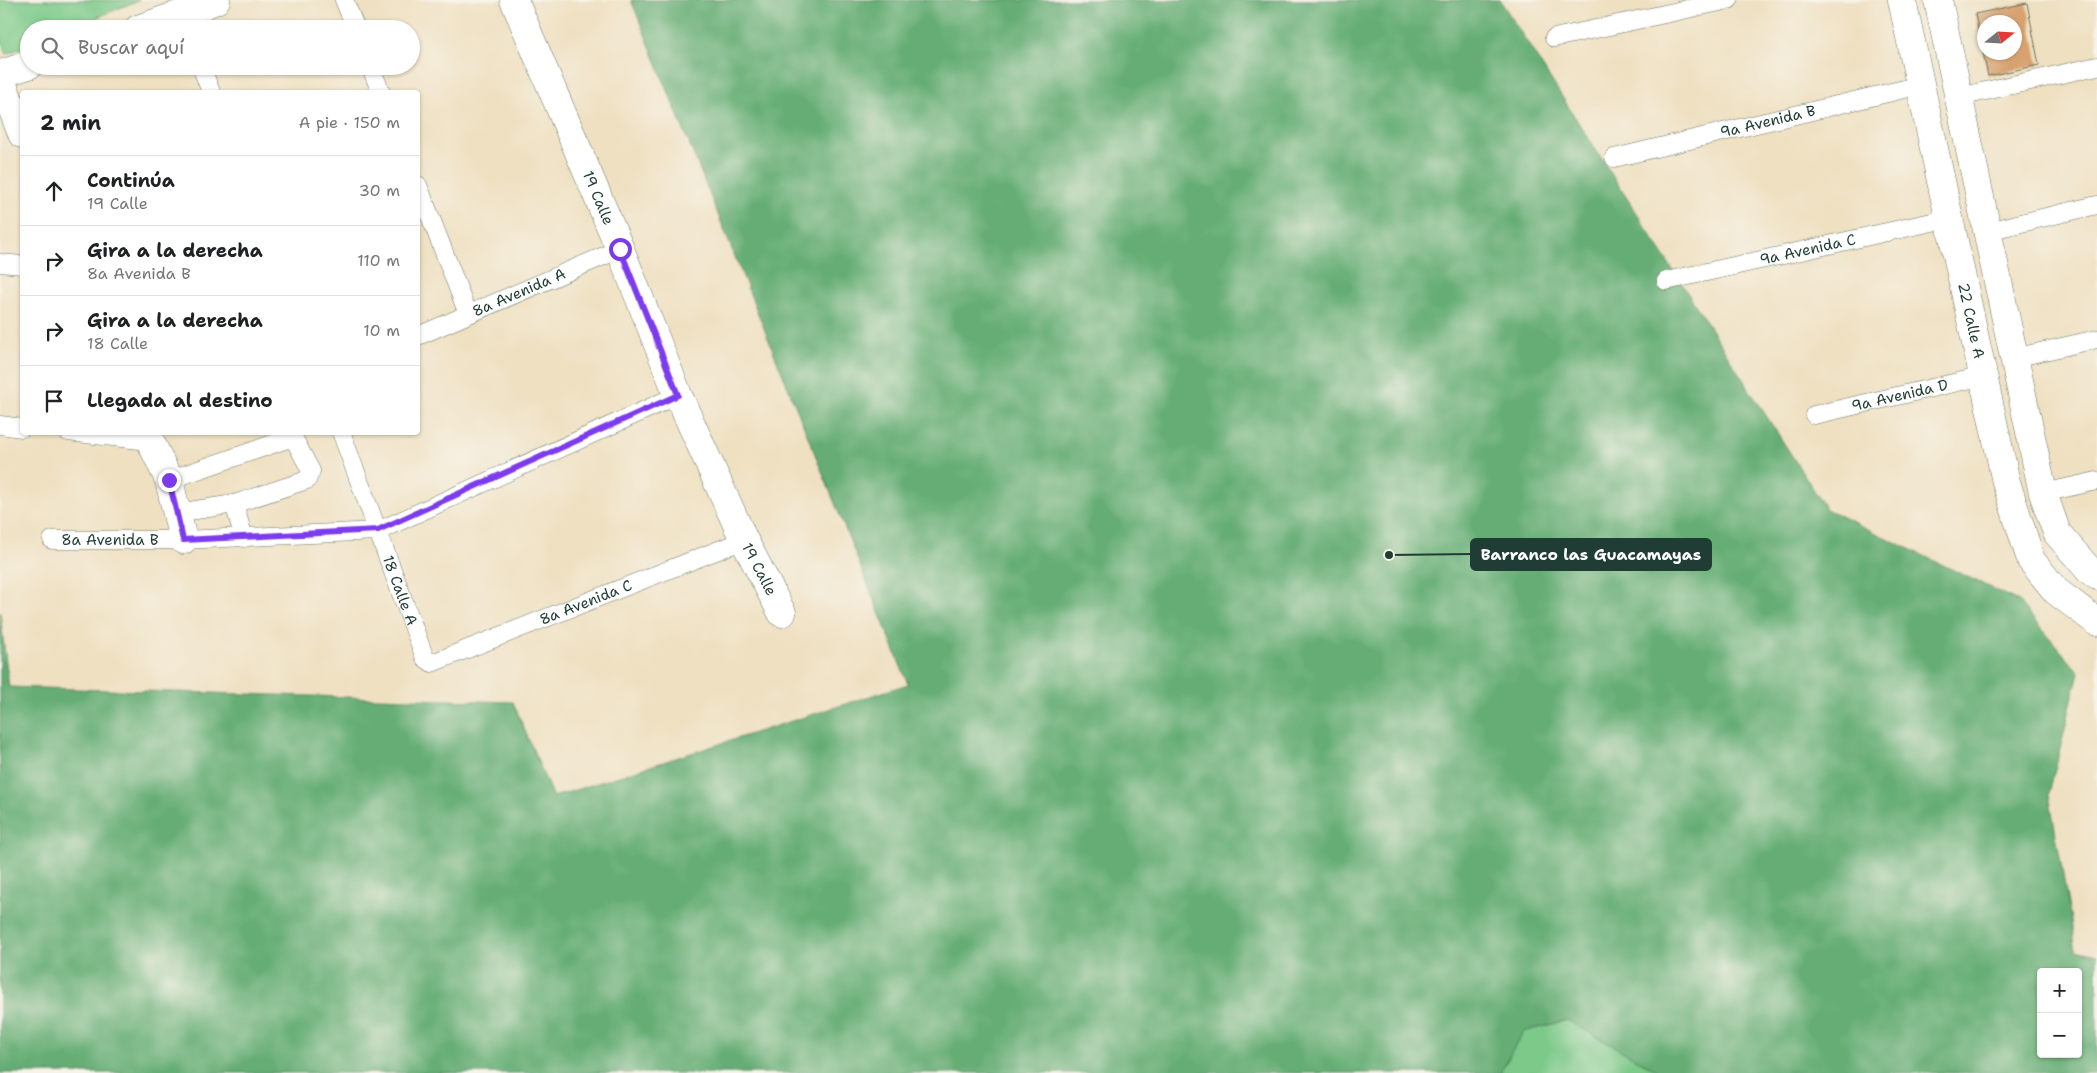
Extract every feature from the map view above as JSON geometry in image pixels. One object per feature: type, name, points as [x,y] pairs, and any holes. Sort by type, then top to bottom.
[{"type":"street","points":[[187,20],[216,0]]},
{"type":"street","name":"19 Calle","points":[[514,0],[620,249],[678,395],[744,540],[782,613]]},
{"type":"street","name":"22 Calle A","points":[[1902,0],[2006,482],[2031,560],[2056,590],[2093,619]]},
{"type":"street","points":[[1938,0],[2043,493],[2057,532],[2093,573]]},
{"type":"street","points":[[20,68],[0,76],[20,129]]},
{"type":"street","points":[[148,437],[169,480],[183,540]]},
{"type":"street","points":[[2031,560],[2057,532]]},
{"type":"lane","points":[[344,0],[352,20]]},
{"type":"lane","points":[[1554,38],[1729,0]]},
{"type":"lane","points":[[1959,97],[2097,66]]},
{"type":"lane","points":[[204,75],[210,90]]},
{"type":"lane","points":[[374,75],[380,90]]},
{"type":"lane","name":"9a Avenida B","points":[[1614,158],[1921,85]]},
{"type":"lane","points":[[420,191],[468,314]]},
{"type":"lane","points":[[1987,232],[2097,205]]},
{"type":"lane","name":"9a Avenida C","points":[[1666,281],[1950,218]]},
{"type":"lane","name":"8a Avenida A","points":[[420,335],[620,249]]},
{"type":"lane","points":[[0,263],[20,266]]},
{"type":"lane","points":[[2014,358],[2097,339]]},
{"type":"lane","name":"9a Avenida D","points":[[1814,415],[1984,376]]},
{"type":"lane","name":"8a Avenida B","points":[[52,540],[183,540],[378,530],[678,395]]},
{"type":"lane","points":[[0,425],[20,428]]},
{"type":"lane","points":[[116,435],[148,437]]},
{"type":"lane","name":"18 Calle A","points":[[342,435],[428,662]]},
{"type":"lane","points":[[169,480],[289,438],[294,438],[311,471],[307,480],[234,504],[177,513]]},
{"type":"lane","points":[[2043,493],[2097,481]]},
{"type":"lane","points":[[234,504],[244,538]]},
{"type":"lane","name":"8a Avenida C","points":[[428,662],[436,662],[744,540]]},
{"type":"green space","points":[[0,0],[139,0],[91,20],[20,20],[20,49],[6,54],[0,37]]},
{"type":"green space","points":[[631,0],[1500,0],[1826,509],[2018,601],[2079,672],[2049,794],[2076,950],[2097,955],[2097,1073],[1661,1073],[1567,1020],[1523,1032],[1500,1073],[0,1073],[0,612],[9,687],[513,702],[553,797],[908,684]]},
{"type":"green space","points":[[1567,1020],[1661,1073],[1500,1073],[1523,1032]]},
{"type":"building","points":[[2027,3],[2039,65],[1988,76],[1985,60],[2022,60],[2022,15],[1977,15],[1977,24],[1975,14]]},
{"type":"place","name":"Barranco las Guacamayas","points":[[1389,555]]},
{"type":"route","points":[[169,480],[183,540],[378,530],[678,395],[620,249]]}]
